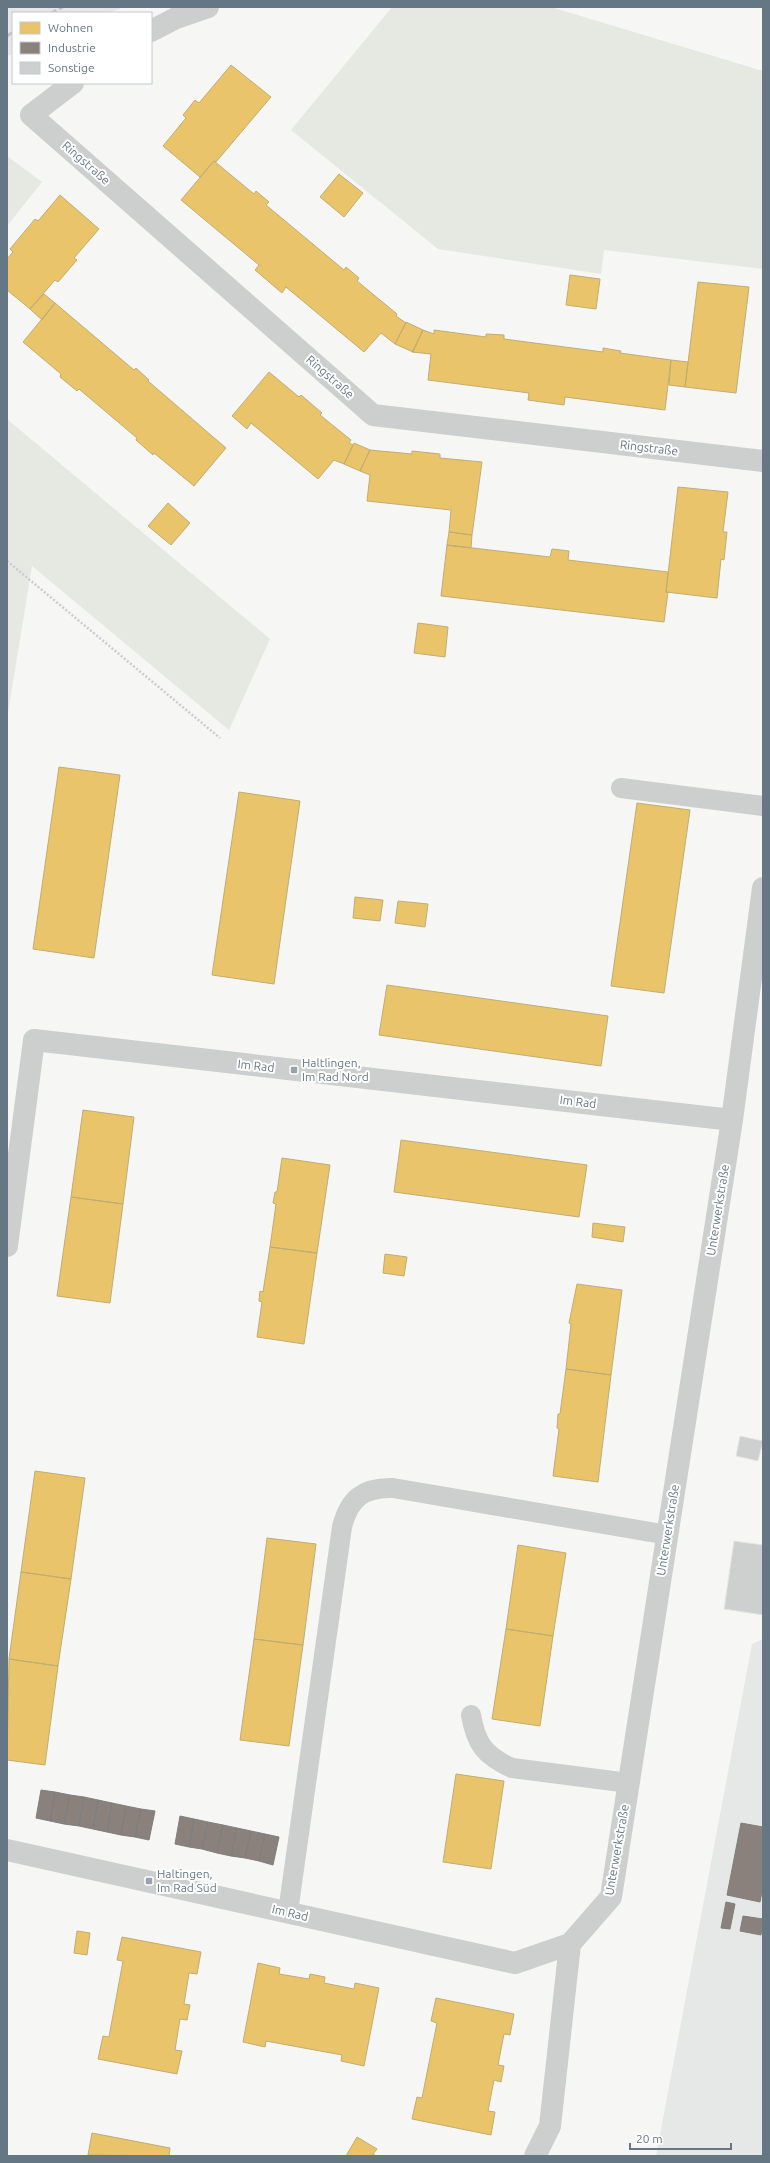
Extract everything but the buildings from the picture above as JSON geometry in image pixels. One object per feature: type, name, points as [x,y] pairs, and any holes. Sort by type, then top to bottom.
[{"type":"street","points":[[152,30],[176,18],[208,7]]},
{"type":"street","name":"Ringstraße","points":[[72,84],[31,115],[373,415],[763,462]]},
{"type":"street","name":"Unterwerkstraße","points":[[570,1944],[611,1897],[732,1120],[763,888]]},
{"type":"street","name":"Im Rad","points":[[7,1246],[34,1040],[732,1120]]},
{"type":"street","name":"Im Rad","points":[[7,1850],[515,1963],[570,1944]]},
{"type":"street","points":[[535,2156],[550,2126],[570,1944]]},
{"type":"lane","points":[[621,788],[763,806]]},
{"type":"lane","points":[[288,1912],[342,1527],[345,1514],[353,1502],[364,1492],[378,1487],[393,1488],[668,1535]]},
{"type":"lane","points":[[471,1715],[474,1733],[482,1749],[496,1761],[512,1768],[629,1783]]},
{"type":"path","points":[[7,561],[220,738]]},
{"type":"shaded area","points":[[7,7],[124,7],[112,12],[12,12],[12,54],[7,56]]},
{"type":"shaded area","points":[[392,7],[551,7],[763,71],[763,269],[604,250],[601,274],[438,249],[291,130]]},
{"type":"shaded area","points":[[7,156],[42,182],[7,226]]},
{"type":"shaded area","points":[[7,419],[270,639],[229,730],[32,566],[7,719]]},
{"type":"shaded area","points":[[763,1639],[763,2156],[656,2156],[752,1644]]},
{"type":"railway","points":[[53,12],[63,7]]},
{"type":"railway","points":[[7,36],[12,33]]},
{"type":"place","name":"Haltlingen, Im Rad Nord","points":[[294,1070]]},
{"type":"place","name":"Haltingen, Im Rad Süd","points":[[149,1881]]}]
